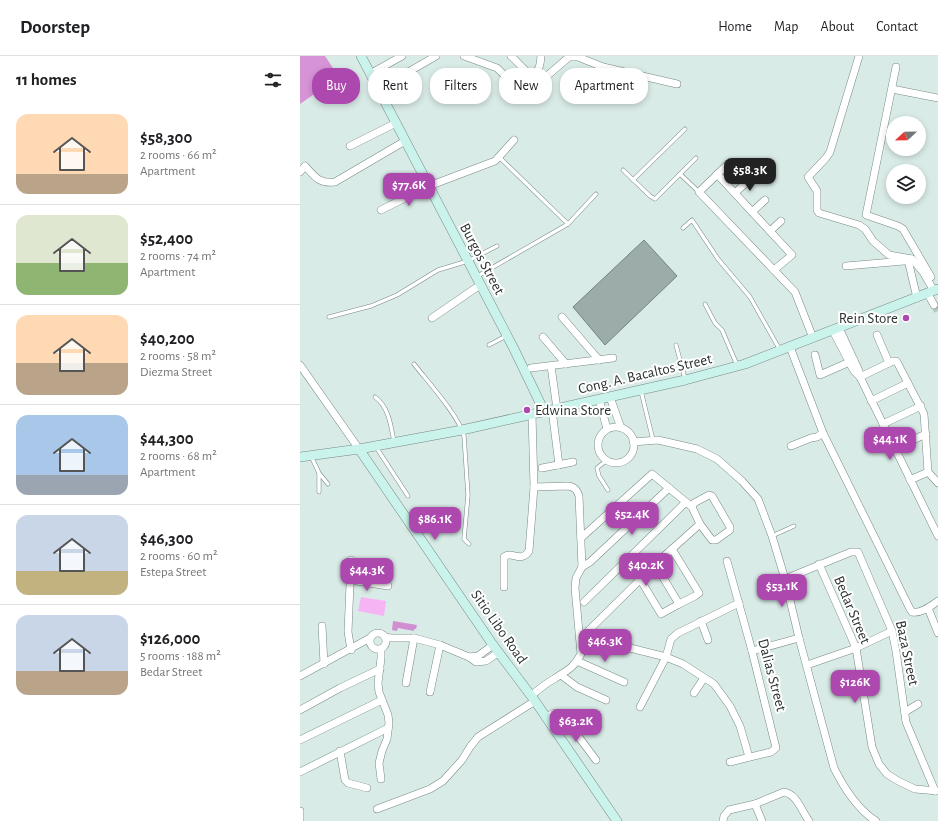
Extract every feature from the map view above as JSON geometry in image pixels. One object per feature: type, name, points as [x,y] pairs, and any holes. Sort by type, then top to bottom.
[{"type":"street","name":"Burgos Street","points":[[361,56],[368,70]]},
{"type":"street","points":[[380,68],[401,56]]},
{"type":"street","points":[[415,68],[436,56]]},
{"type":"street","points":[[464,56],[497,68],[523,93],[527,93],[569,57],[578,57],[603,67],[677,84]]},
{"type":"street","points":[[511,56],[531,76],[537,72],[541,56]]},
{"type":"street","points":[[859,56],[830,152],[808,177],[817,191],[816,207],[819,213],[859,225],[873,241],[889,255],[910,260],[923,272],[934,291]]},
{"type":"street","points":[[896,67],[866,215],[903,229],[934,291],[934,305]]},
{"type":"street","points":[[892,89],[938,98]]},
{"type":"street","name":"Burgos Street","points":[[386,104],[507,336],[551,410]]},
{"type":"street","points":[[350,146],[396,123]]},
{"type":"street","points":[[381,210],[429,186],[495,161],[514,140]]},
{"type":"street","points":[[300,172],[305,166],[318,180],[326,183],[335,182],[405,141]]},
{"type":"street","points":[[728,164],[698,192],[795,292],[813,338]]},
{"type":"street","points":[[717,174],[792,255],[774,270]]},
{"type":"street","points":[[735,193],[752,177]]},
{"type":"street","points":[[752,212],[764,200]]},
{"type":"street","points":[[770,231],[781,221]]},
{"type":"street","points":[[846,266],[910,260]]},
{"type":"street","points":[[910,260],[917,298]]},
{"type":"street","points":[[432,318],[478,281]]},
{"type":"street","name":"Cong. A. Bacaltos Street","points":[[300,457],[359,450],[462,430],[685,380],[737,366],[781,351],[934,291]]},
{"type":"street","points":[[562,317],[599,360]]},
{"type":"street","points":[[836,329],[852,361],[854,371],[860,377],[910,480],[936,526],[938,536]]},
{"type":"street","points":[[877,335],[892,362],[908,383],[921,406],[926,419],[928,472],[938,483]]},
{"type":"street","points":[[543,337],[566,364]]},
{"type":"street","points":[[790,347],[823,434],[910,609],[915,613],[928,608],[938,601]]},
{"type":"street","points":[[816,355],[820,375],[852,361]]},
{"type":"street","points":[[531,368],[613,358]]},
{"type":"street","points":[[860,377],[892,362]]},
{"type":"street","points":[[300,365],[359,450]]},
{"type":"street","points":[[551,366],[551,410],[559,465]]},
{"type":"street","points":[[871,401],[908,383]]},
{"type":"street","points":[[610,397],[621,428]]},
{"type":"street","points":[[599,399],[607,429]]},
{"type":"street","points":[[883,424],[921,406]]},
{"type":"street","points":[[504,587],[505,555],[508,554],[520,557],[526,555],[529,551],[534,487],[532,414]]},
{"type":"street","points":[[614,427],[621,428],[627,431],[631,436],[633,449],[626,460],[613,462],[607,460],[600,452],[598,442],[600,437],[607,429],[614,427]]},
{"type":"street","points":[[791,446],[823,434]]},
{"type":"street","points":[[895,448],[926,434]]},
{"type":"street","points":[[633,442],[658,440],[697,449],[717,458],[742,481],[758,499],[772,536],[785,579],[799,638],[834,768],[852,798],[876,821]]},
{"type":"street","name":"Sitio Libo Road","points":[[359,450],[497,650],[546,717],[618,821]]},
{"type":"street","points":[[542,468],[573,462]]},
{"type":"street","points":[[910,480],[928,472]]},
{"type":"street","points":[[581,538],[652,474],[692,507],[700,524],[712,540],[716,540],[730,530],[730,527],[712,496],[709,495],[694,503],[692,507]]},
{"type":"street","points":[[534,487],[568,486],[578,490],[582,567]]},
{"type":"street","points":[[377,809],[430,789],[443,781],[453,771],[470,747],[483,733],[520,710],[552,679],[568,671],[581,654],[575,588],[576,578],[582,567],[590,562],[669,488]]},
{"type":"street","points":[[584,602],[686,502]]},
{"type":"street","points":[[580,639],[655,564],[700,524]]},
{"type":"street","points":[[640,579],[661,614],[699,593],[672,549]]},
{"type":"street","name":"Baza Street","points":[[785,579],[851,552],[858,552],[892,632],[906,722],[936,791]]},
{"type":"street","points":[[351,650],[348,632],[352,560]]},
{"type":"street","name":"Dalias Street","points":[[727,562],[752,651],[776,748],[771,752],[730,762]]},
{"type":"street","points":[[655,564],[679,604]]},
{"type":"street","name":"Bedar Street","points":[[819,564],[856,648],[872,747],[879,764],[887,774],[898,782],[915,789],[936,791]]},
{"type":"street","points":[[350,580],[388,586]]},
{"type":"street","points":[[640,707],[666,657],[671,639],[678,633],[739,603]]},
{"type":"street","points":[[928,608],[938,633]]},
{"type":"street","points":[[701,621],[708,640]]},
{"type":"street","points":[[322,626],[324,664]]},
{"type":"street","points":[[807,665],[856,648],[892,632]]},
{"type":"street","points":[[300,676],[351,650],[376,633],[391,638],[414,638],[440,645],[469,657],[478,656],[497,650]]},
{"type":"street","points":[[370,638],[370,644],[373,648],[380,649],[386,644],[385,637]]},
{"type":"street","points":[[406,684],[414,638]]},
{"type":"street","points":[[752,651],[799,638]]},
{"type":"street","points":[[430,692],[440,645]]},
{"type":"street","points":[[626,647],[666,657],[683,664],[714,684],[730,706],[740,726],[748,758]]},
{"type":"street","points":[[380,649],[381,658],[378,683],[382,700],[388,715],[387,739],[379,763],[381,779]]},
{"type":"street","points":[[577,661],[624,682]]},
{"type":"street","points":[[300,710],[340,688],[380,669]]},
{"type":"street","points":[[561,675],[577,687],[606,700]]},
{"type":"street","points":[[694,693],[704,678]]},
{"type":"street","points":[[300,740],[382,700]]},
{"type":"street","points":[[905,712],[918,704]]},
{"type":"street","points":[[546,717],[554,713],[563,716],[596,760]]},
{"type":"street","points":[[300,772],[388,728]]},
{"type":"street","points":[[340,752],[345,780],[348,783],[367,788]]},
{"type":"street","points":[[723,821],[724,816],[729,810],[755,804],[784,792],[790,793],[809,821]]},
{"type":"street","points":[[755,804],[762,821]]},
{"type":"street","points":[[300,811],[300,820]]},
{"type":"lane","points":[[633,180],[685,128]]},
{"type":"lane","points":[[499,157],[568,224]]},
{"type":"lane","points":[[623,170],[650,196],[655,198],[696,158]]},
{"type":"lane","points":[[680,174],[698,192]]},
{"type":"lane","points":[[478,281],[568,224],[596,194]]},
{"type":"lane","points":[[683,228],[692,220],[718,259],[750,297],[781,351]]},
{"type":"lane","points":[[329,317],[371,306],[397,295],[438,270],[468,261],[497,246]]},
{"type":"lane","points":[[705,304],[715,323],[722,330],[737,366]]},
{"type":"lane","points":[[489,345],[507,336]]},
{"type":"lane","points":[[676,345],[685,380]]},
{"type":"lane","points":[[414,364],[446,405],[462,430],[464,436],[468,494],[464,539],[469,544]]},
{"type":"lane","points":[[641,390],[653,440]]},
{"type":"lane","points":[[375,397],[386,409],[394,443]]},
{"type":"lane","points":[[376,446],[408,496]]},
{"type":"lane","points":[[310,456],[319,473],[328,484]]},
{"type":"lane","points":[[607,460],[597,468],[599,476],[608,490]]},
{"type":"lane","points":[[319,473],[319,492]]},
{"type":"lane","points":[[772,536],[794,526]]},
{"type":"shaded area","points":[[300,56],[325,56],[333,68],[312,68],[312,96],[300,104]]},
{"type":"shaded area","points":[[361,597],[386,601],[384,616],[358,611]]},
{"type":"shaded area","points":[[393,621],[417,625],[416,629],[414,629],[414,631],[398,628],[397,631],[392,630]]},
{"type":"building","points":[[644,240],[677,276],[605,345],[573,307]]},
{"type":"tunnel","points":[[934,305],[938,312]]},
{"type":"place","name":"Rein Store","points":[[906,318]]},
{"type":"place","name":"Edwina Store","points":[[527,410]]}]
